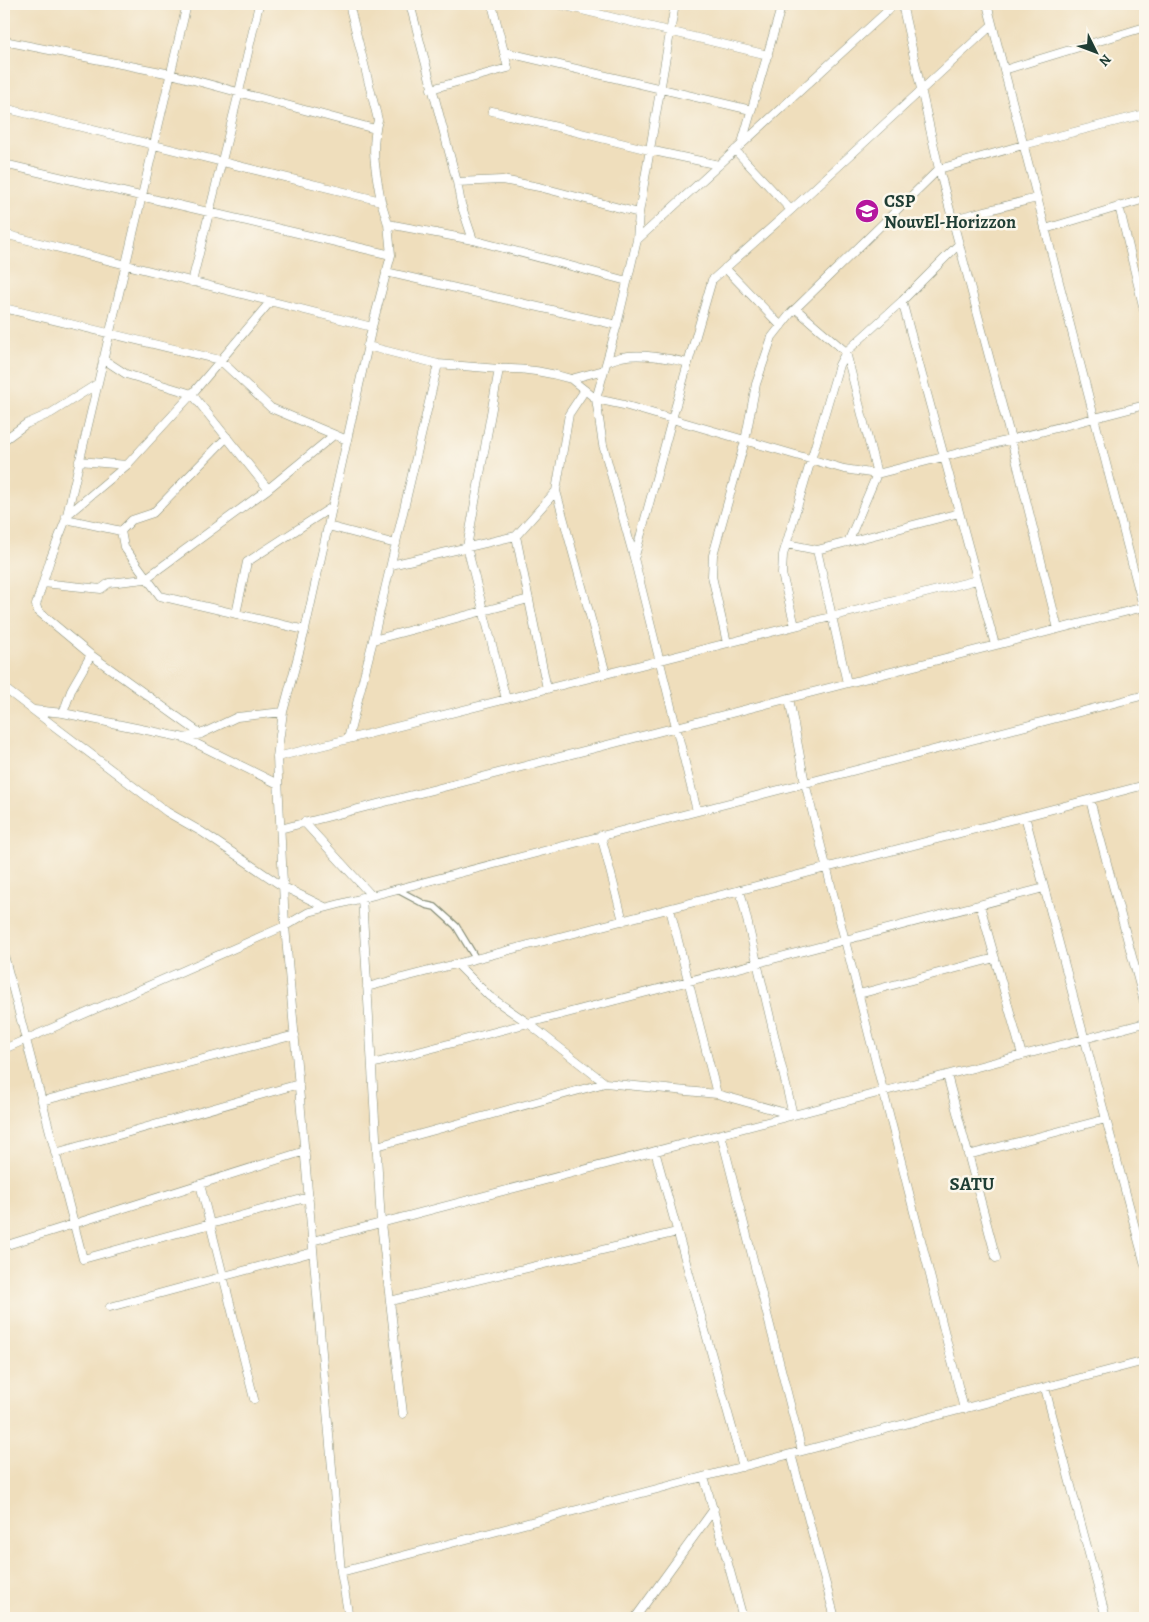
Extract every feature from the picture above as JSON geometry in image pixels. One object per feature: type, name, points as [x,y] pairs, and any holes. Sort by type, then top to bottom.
[{"type":"street","points":[[187,4],[66,518],[36,605],[38,611],[91,656],[201,734]]},
{"type":"street","points":[[192,282],[259,4]]},
{"type":"street","points":[[349,4],[378,120],[375,129],[373,157],[388,224],[391,255],[372,327],[305,630],[283,712],[277,757],[285,926],[342,1572],[349,1618]]},
{"type":"street","points":[[424,4],[410,5],[457,182],[461,204],[473,240]]},
{"type":"street","points":[[431,88],[508,68],[492,4]]},
{"type":"street","points":[[557,4],[768,55]]},
{"type":"street","points":[[674,4],[639,213],[637,240],[617,325],[596,399],[603,445],[634,558],[697,811]]},
{"type":"street","points":[[738,148],[780,11],[788,4]]},
{"type":"street","points":[[637,240],[895,4]]},
{"type":"street","points":[[902,4],[939,169],[1011,439],[1058,629]]},
{"type":"street","points":[[280,828],[994,645],[1144,611],[987,4]]},
{"type":"street","points":[[634,558],[712,280],[992,25]]},
{"type":"street","points":[[1004,70],[1145,27]]},
{"type":"street","points":[[4,41],[170,74],[375,129]]},
{"type":"street","points":[[504,52],[751,110]]},
{"type":"street","points":[[4,108],[382,201]]},
{"type":"street","points":[[492,111],[649,150],[719,165]]},
{"type":"street","points":[[727,643],[712,576],[713,555],[744,441],[756,384],[772,337],[796,309],[939,169],[1023,145],[1145,114]]},
{"type":"street","points":[[738,148],[791,210]]},
{"type":"street","points":[[4,164],[391,255]]},
{"type":"street","points":[[457,182],[502,180],[539,187],[639,213]]},
{"type":"street","points":[[953,219],[1037,198]]},
{"type":"street","points":[[1045,229],[1145,199]]},
{"type":"street","points":[[1119,206],[1145,314]]},
{"type":"street","points":[[388,224],[473,240],[627,281]]},
{"type":"street","points":[[4,234],[372,327]]},
{"type":"street","points":[[795,626],[782,574],[784,555],[839,365],[846,352],[902,301],[959,244]]},
{"type":"street","points":[[725,268],[781,326]]},
{"type":"street","points":[[386,272],[617,325]]},
{"type":"street","points":[[902,301],[994,645]]},
{"type":"street","points":[[66,518],[127,466],[192,394],[270,302]]},
{"type":"street","points":[[4,308],[220,360],[271,408],[347,440]]},
{"type":"street","points":[[796,309],[846,352],[877,474],[848,542]]},
{"type":"street","points":[[368,346],[438,364],[544,371],[571,379],[596,399],[672,419],[811,460],[877,474],[1145,405]]},
{"type":"street","points":[[571,379],[606,366],[622,356],[652,356],[688,363]]},
{"type":"street","points":[[103,359],[126,374],[192,394],[268,489]]},
{"type":"street","points":[[348,739],[438,364]]},
{"type":"street","points":[[499,369],[467,547],[506,699]]},
{"type":"street","points":[[4,440],[26,424],[52,413],[97,384]]},
{"type":"street","points":[[585,390],[568,414],[556,491],[606,674]]},
{"type":"street","points":[[43,583],[101,589],[109,583],[146,578],[268,489],[334,435]]},
{"type":"street","points":[[120,531],[132,520],[152,513],[227,437]]},
{"type":"street","points":[[79,461],[127,466]]},
{"type":"street","points":[[391,565],[516,536],[556,491]]},
{"type":"street","points":[[236,614],[247,562],[332,507]]},
{"type":"street","points":[[787,544],[817,550],[959,513]]},
{"type":"street","points":[[66,518],[120,531]]},
{"type":"street","points":[[328,526],[396,544]]},
{"type":"street","points":[[120,531],[124,548],[160,596],[305,630]]},
{"type":"street","points":[[516,536],[547,688]]},
{"type":"street","points":[[817,550],[847,683]]},
{"type":"street","points":[[277,757],[977,580]]},
{"type":"street","points":[[373,640],[528,598]]},
{"type":"street","points":[[62,713],[72,688],[91,656]]},
{"type":"street","points":[[4,688],[156,804],[202,832],[282,886],[325,907]]},
{"type":"street","points":[[4,1049],[285,926],[309,912],[325,907],[1145,695]]},
{"type":"street","points":[[789,698],[805,783],[964,1409]]},
{"type":"street","points":[[32,709],[62,713],[185,738],[278,784]]},
{"type":"street","points":[[185,738],[201,734],[237,717],[283,712]]},
{"type":"street","points":[[367,987],[1145,785]]},
{"type":"street","points":[[1090,800],[1145,1005]]},
{"type":"street","points":[[1025,816],[1145,1265]]},
{"type":"street","points":[[304,822],[371,895]]},
{"type":"street","points":[[601,835],[623,920]]},
{"type":"street","points":[[396,888],[426,905],[435,907],[456,926],[476,959]]},
{"type":"street","points":[[372,1064],[1044,888]]},
{"type":"street","points":[[740,890],[793,1115]]},
{"type":"street","points":[[362,897],[381,1223],[403,1414]]},
{"type":"street","points":[[980,905],[1022,1055]]},
{"type":"street","points":[[670,908],[717,1094]]},
{"type":"street","points":[[4,955],[83,1259],[309,1197]]},
{"type":"street","points":[[859,994],[995,958]]},
{"type":"street","points":[[457,964],[490,996],[605,1083]]},
{"type":"street","points":[[312,1241],[1145,1023]]},
{"type":"street","points":[[42,1101],[295,1035]]},
{"type":"street","points":[[947,1075],[996,1258]]},
{"type":"street","points":[[377,1146],[605,1083],[717,1094],[793,1115]]},
{"type":"street","points":[[55,1153],[299,1084]]},
{"type":"street","points":[[968,1154],[1106,1119]]},
{"type":"street","points":[[720,1134],[802,1451]]},
{"type":"street","points":[[4,1246],[305,1151]]},
{"type":"street","points":[[655,1151],[743,1467]]},
{"type":"street","points":[[200,1184],[254,1398]]},
{"type":"street","points":[[390,1301],[678,1232]]},
{"type":"street","points":[[110,1307],[314,1252]]},
{"type":"street","points":[[342,1572],[1145,1361]]},
{"type":"street","points":[[1045,1388],[1106,1618]]},
{"type":"street","points":[[791,1454],[836,1618]]},
{"type":"street","points":[[704,1477],[743,1618]]},
{"type":"street","points":[[635,1618],[714,1509]]},
{"type":"place","name":"CSP NouvEl-Horizzon","points":[[867,211]]},
{"type":"district","name":"SATU","points":[[972,1184]]}]
